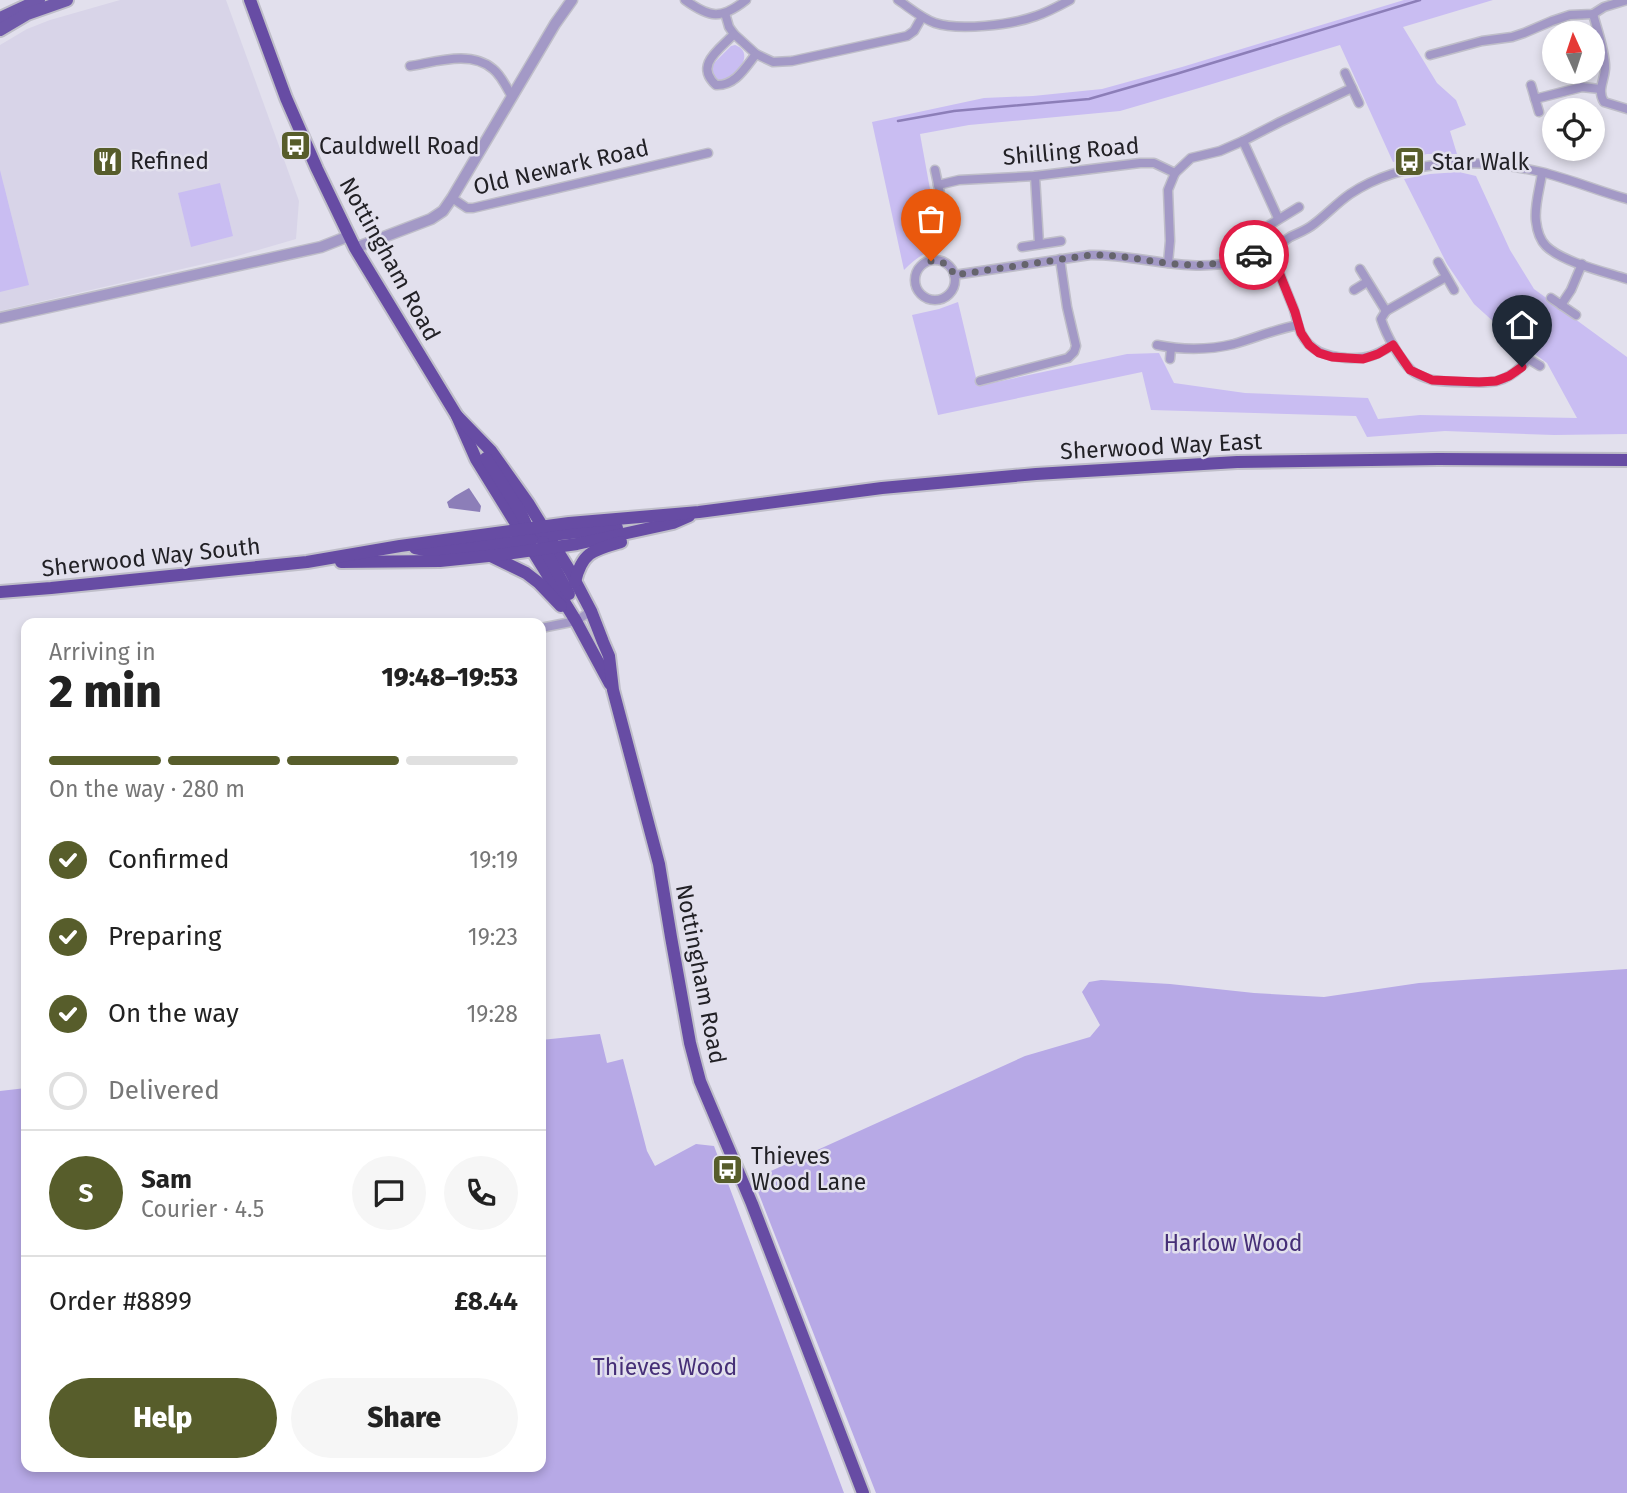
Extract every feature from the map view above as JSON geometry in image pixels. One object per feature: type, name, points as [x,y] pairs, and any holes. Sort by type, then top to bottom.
[{"type":"highway","name":"Nottingham Road","points":[[250,0],[286,98],[352,242],[457,416],[476,459],[537,539],[575,582],[591,611],[609,656],[613,690],[659,864],[690,1043],[700,1081],[752,1204],[863,1493]]},
{"type":"highway","name":"Nottingham Road","points":[[457,416],[491,451],[528,503],[537,539],[613,690]]},
{"type":"highway","name":"Sherwood Way East","points":[[537,539],[645,515],[698,512],[907,486],[1036,474],[1224,463],[1437,459],[1627,460]]},
{"type":"highway","name":"Sherwood Way East","points":[[643,530],[673,523],[698,512]]},
{"type":"highway","points":[[537,539],[620,528],[643,530]]},
{"type":"highway","points":[[575,582],[585,556],[593,550],[622,541],[643,530]]},
{"type":"highway","name":"Sherwood Way South","points":[[0,592],[307,562],[400,546],[537,539]]},
{"type":"highway","name":"Sherwood Way South","points":[[307,562],[433,561],[490,556],[537,539]]},
{"type":"highway","points":[[490,556],[526,573],[576,621]]},
{"type":"main road","points":[[0,18],[39,0]]},
{"type":"main road","points":[[0,30],[27,15],[67,0]]},
{"type":"street","points":[[452,198],[572,0]]},
{"type":"street","points":[[685,0],[714,15],[733,11],[746,0]]},
{"type":"street","points":[[902,1],[922,17],[937,24],[962,27],[990,26],[1035,17],[1070,0]]},
{"type":"street","points":[[1430,55],[1482,41],[1512,37],[1570,15],[1593,14],[1604,7],[1627,0]]},
{"type":"street","points":[[725,13],[734,34],[756,54],[773,62],[792,61],[883,43],[914,31],[922,17]]},
{"type":"street","points":[[1593,14],[1605,61],[1601,97],[1604,102],[1627,109]]},
{"type":"street","points":[[734,34],[708,61],[706,71],[709,79],[716,85],[724,86],[733,82],[756,54]]},
{"type":"street","points":[[1442,52],[1445,64]]},
{"type":"street","points":[[410,66],[457,59],[481,61],[495,70],[512,97]]},
{"type":"street","points":[[1345,73],[1359,103]]},
{"type":"street","points":[[1531,85],[1539,113]]},
{"type":"street","points":[[1535,99],[1582,87],[1600,89]]},
{"type":"street","points":[[1168,263],[1168,190],[1175,173],[1191,158],[1220,151],[1243,141],[1352,88]]},
{"type":"street","points":[[1243,141],[1278,218]]},
{"type":"street","name":"Old Newark Road","points":[[352,242],[431,219],[443,211],[452,198],[473,208],[708,153]]},
{"type":"street","name":"Shilling Road","points":[[938,185],[968,179],[1035,176],[1140,163],[1154,163],[1175,173]]},
{"type":"street","points":[[954,275],[1105,254],[1168,263],[1213,265],[1235,261],[1270,250],[1313,225],[1351,194],[1377,180],[1407,169],[1438,164],[1518,168],[1627,200]]},
{"type":"street","points":[[935,170],[942,203]]},
{"type":"street","points":[[1542,173],[1536,208],[1536,221],[1542,240],[1555,253],[1627,279]]},
{"type":"street","points":[[1035,176],[1039,244]]},
{"type":"street","points":[[1263,229],[1299,207]]},
{"type":"street","points":[[1022,247],[1061,241]]},
{"type":"street","points":[[0,318],[352,242]]},
{"type":"street","points":[[1270,250],[1301,333],[1319,353],[1332,357],[1363,359],[1393,345]]},
{"type":"street","points":[[980,381],[1068,358],[1074,352],[1076,346],[1060,259]]},
{"type":"street","points":[[931,261],[946,264],[954,275],[952,291],[939,300],[924,297],[915,284],[918,269],[931,261]]},
{"type":"street","points":[[1438,261],[1454,290]]},
{"type":"street","points":[[1561,305],[1582,264]]},
{"type":"street","points":[[1360,269],[1386,311]]},
{"type":"street","points":[[1446,277],[1386,311],[1381,319],[1393,345],[1410,370],[1432,380],[1496,381],[1509,376],[1528,359]]},
{"type":"street","points":[[1354,290],[1367,282]]},
{"type":"street","points":[[1551,298],[1576,316]]},
{"type":"street","points":[[1157,345],[1195,349],[1231,344],[1298,325]]},
{"type":"street","points":[[1170,359],[1171,348]]},
{"type":"street","points":[[1515,351],[1540,366]]},
{"type":"street","points":[[546,627],[576,621],[591,611]]},
{"type":"shaded area","points":[[120,0],[226,0],[299,201],[296,239],[234,257],[0,311],[0,45],[27,29],[50,20]]},
{"type":"shaded area","points":[[1404,0],[1493,0],[1403,27],[1437,83],[1456,100],[1466,125],[1450,131],[1457,154],[1427,154],[1393,162],[1340,45],[1120,111],[969,125],[920,134],[941,250],[921,256],[904,270],[872,122],[984,98],[1102,89]]},
{"type":"shaded area","points":[[735,45],[744,54],[744,61],[736,73],[723,80],[716,80],[712,65]]},
{"type":"shaded area","points":[[0,170],[29,285],[0,292]]},
{"type":"shaded area","points":[[1459,172],[1476,176],[1510,250],[1534,289],[1627,357],[1627,434],[1554,435],[1445,431],[1367,437],[1356,416],[1151,410],[1142,372],[938,415],[912,315],[958,302],[978,386],[1127,354],[1159,353],[1174,383],[1245,393],[1368,398],[1378,419],[1420,415],[1577,418],[1547,363],[1506,333],[1474,304],[1447,264],[1404,179]]},
{"type":"shaded area","points":[[220,183],[233,236],[191,247],[178,193]]},
{"type":"shaded area","points":[[469,488],[481,506],[480,512],[449,508],[447,502]]},
{"type":"green space","name":"Harlow Wood","points":[[1627,969],[1627,1493],[876,1493],[753,1179],[1025,1056],[1090,1037],[1100,1025],[1082,992],[1089,982],[1101,980],[1170,984],[1324,997],[1419,983]]},
{"type":"green space","name":"Thieves Wood","points":[[600,1034],[607,1063],[623,1059],[647,1151],[655,1166],[696,1144],[714,1146],[844,1493],[0,1493],[0,1091],[21,1089],[21,1472],[546,1472],[546,1039]]},
{"type":"waterway","points":[[898,121],[954,111],[1089,99],[1420,0]]},
{"type":"way so far","points":[[931,261],[946,264],[954,275],[1090,255],[1105,254],[1191,265],[1213,265],[1254,255]]},
{"type":"place","name":"Cauldwell Road","points":[[296,146]]},
{"type":"place","name":"Refined","points":[[107,161]]},
{"type":"place","name":"Star Walk","points":[[1409,162]]},
{"type":"place","name":"Thieves Wood Lane","points":[[728,1169]]},
{"type":"route","points":[[1254,255],[1270,250],[1301,333],[1319,353],[1332,357],[1363,359],[1393,345],[1410,370],[1432,380],[1496,381],[1522,367]]}]
